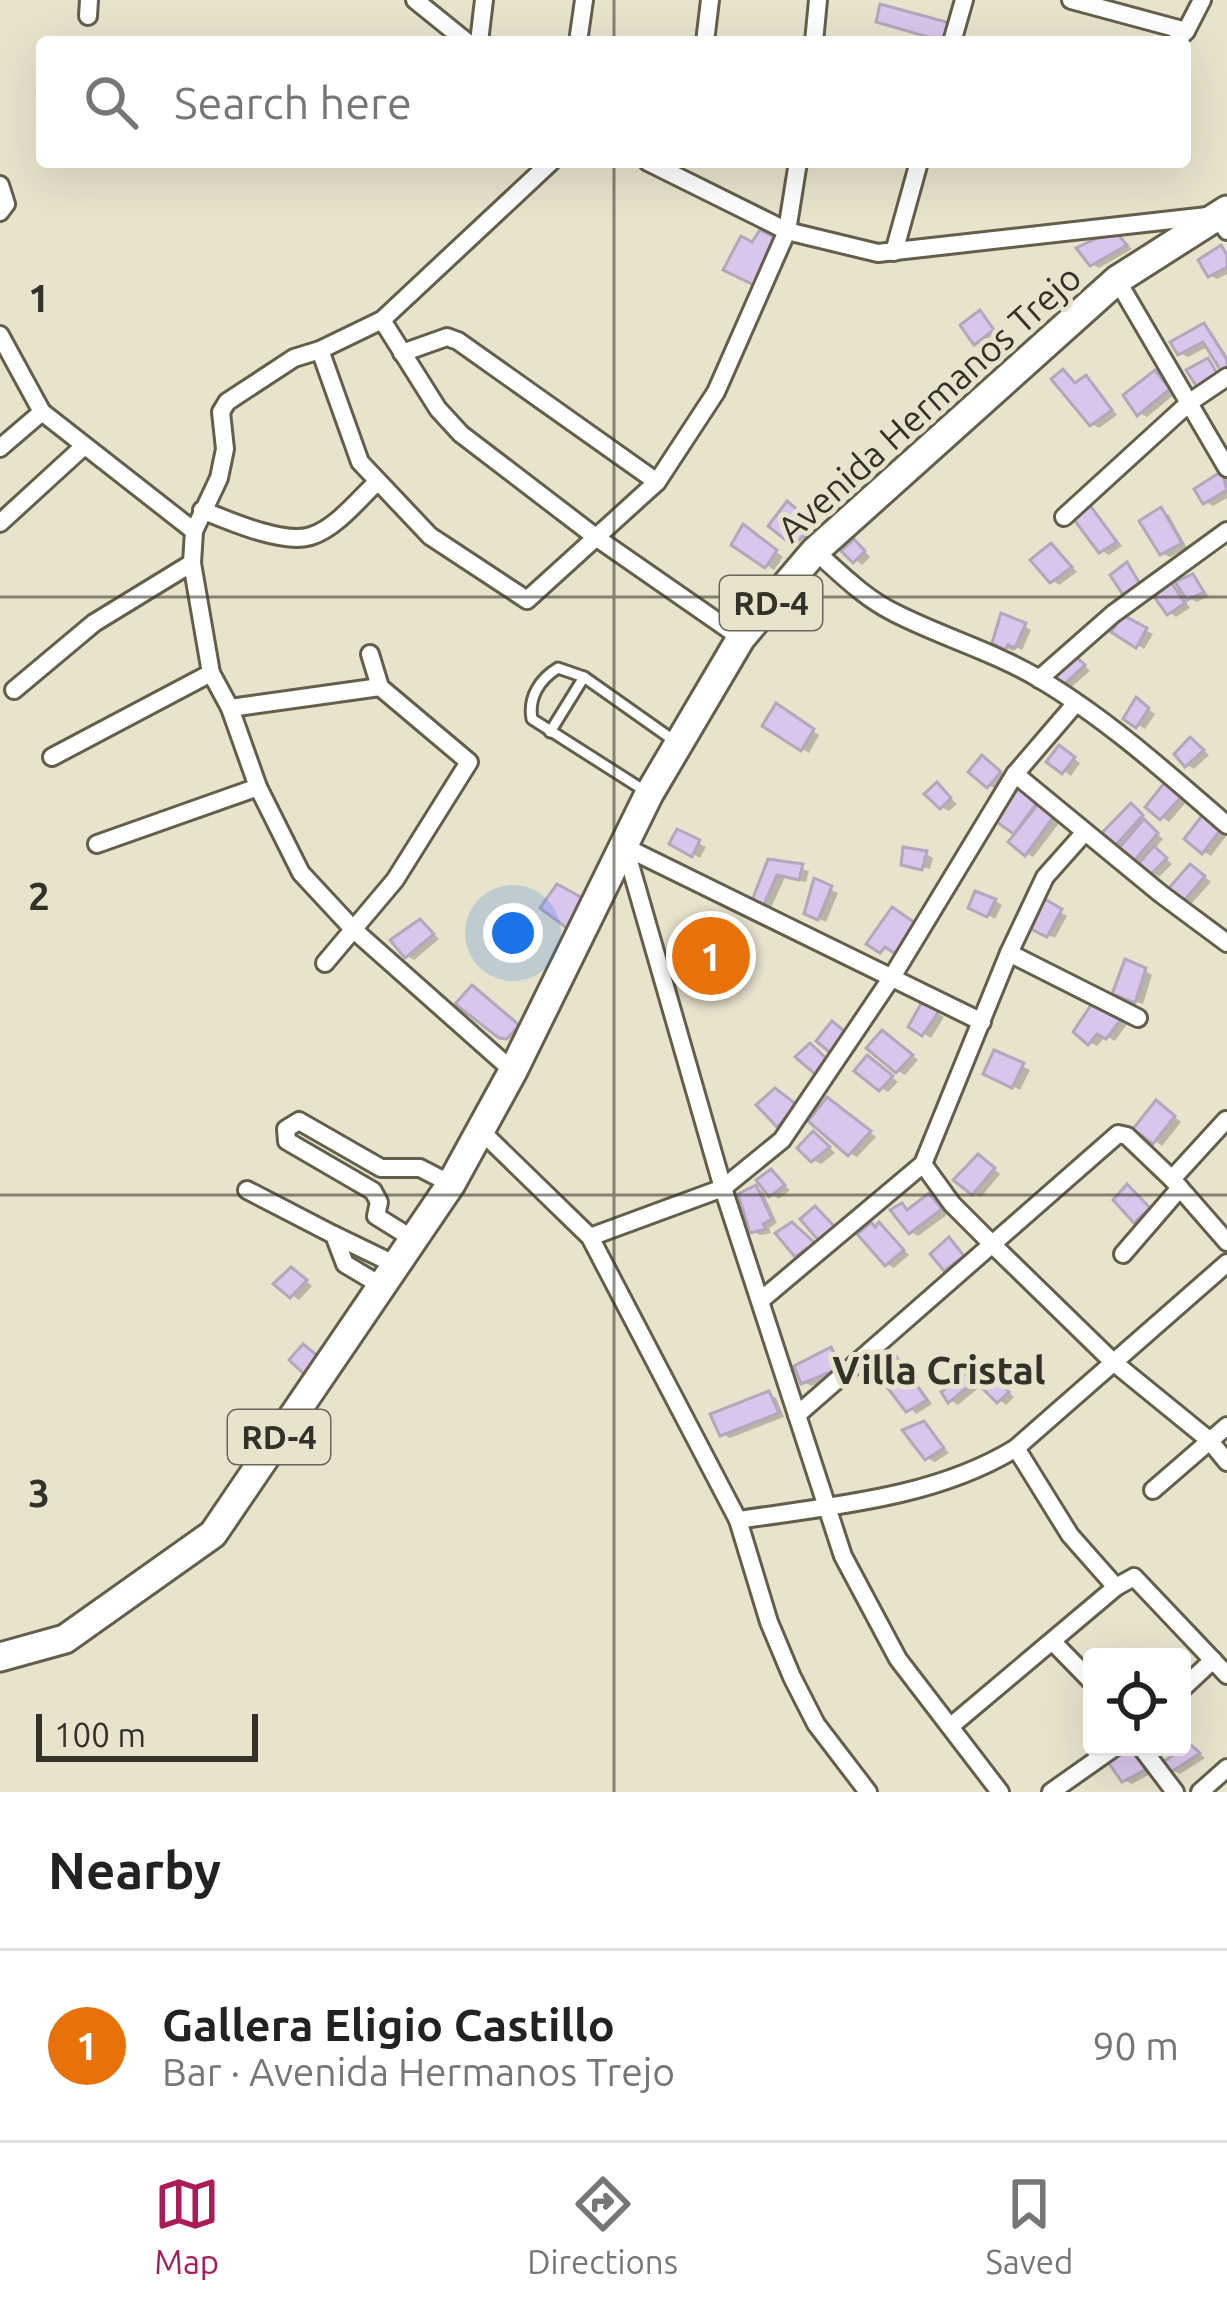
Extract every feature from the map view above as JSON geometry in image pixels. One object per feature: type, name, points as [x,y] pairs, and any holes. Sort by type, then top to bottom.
[{"type":"main road","name":"Avenida Hermanos Trejo","points":[[480,1130],[649,794],[741,638],[815,551],[1117,280],[1223,219]]},
{"type":"main road","name":"RD-4","points":[[0,1657],[65,1639],[213,1534],[451,1184],[480,1130]]},
{"type":"street","points":[[415,0],[460,36]]},
{"type":"street","points":[[480,36],[484,0]]},
{"type":"street","points":[[579,36],[584,0]]},
{"type":"street","points":[[706,36],[710,0]]},
{"type":"street","points":[[815,36],[818,0]]},
{"type":"street","points":[[954,36],[964,0]]},
{"type":"street","points":[[1071,0],[1180,36],[1202,0]]},
{"type":"street","points":[[513,1071],[354,930],[301,873],[258,787],[212,673],[192,563],[194,531],[219,478],[225,449],[220,412],[227,402],[294,358],[382,320],[544,168]]},
{"type":"street","points":[[320,350],[360,462],[430,536],[527,601],[657,482],[716,392],[787,230],[797,168]]},
{"type":"street","points":[[894,251],[917,168]]},
{"type":"street","points":[[687,171],[787,230],[878,253],[1223,219]]},
{"type":"street","points":[[0,185],[6,204],[0,212]]},
{"type":"street","points":[[1117,280],[1227,468]]},
{"type":"street","points":[[382,320],[438,409],[461,434],[597,538],[741,638]]},
{"type":"street","points":[[0,334],[42,412],[194,531]]},
{"type":"street","points":[[402,352],[447,337],[458,341],[657,482]]},
{"type":"street","points":[[1064,517],[1190,402],[1227,377]]},
{"type":"street","points":[[0,448],[42,412]]},
{"type":"street","points":[[0,523],[83,447]]},
{"type":"street","points":[[202,510],[291,539],[313,536],[377,482]]},
{"type":"street","points":[[1040,679],[1114,614],[1227,531]]},
{"type":"street","points":[[815,551],[857,589],[893,613],[988,651],[1040,679],[1227,824]]},
{"type":"street","points":[[14,690],[94,623],[192,563]]},
{"type":"street","points":[[325,963],[395,880],[469,762],[380,687],[370,654]]},
{"type":"street","points":[[52,758],[212,673]]},
{"type":"street","points":[[230,708],[380,687]]},
{"type":"street","points":[[590,1237],[724,1188],[782,1140],[892,977],[1015,774],[1076,703]]},
{"type":"street","points":[[1015,774],[1227,943]]},
{"type":"street","points":[[97,844],[258,787]]},
{"type":"street","points":[[761,1300],[923,1164],[1009,952],[1046,877],[1085,832]]},
{"type":"street","points":[[625,847],[982,1022]]},
{"type":"street","points":[[625,847],[724,1188],[843,1556],[898,1659],[1000,1792]]},
{"type":"street","points":[[1009,952],[1138,1018]]},
{"type":"street","points":[[1123,1254],[1226,1120]]},
{"type":"street","points":[[413,1239],[376,1216],[379,1202],[366,1186],[287,1141],[286,1130],[299,1121],[380,1168],[420,1168],[451,1184]]},
{"type":"street","points":[[480,1130],[590,1237],[738,1520],[769,1622],[792,1677],[817,1724],[868,1792]]},
{"type":"street","points":[[797,1415],[1118,1134],[1126,1136],[1176,1184],[1227,1243]]},
{"type":"street","points":[[923,1164],[952,1204],[994,1246],[1112,1361],[1209,1440],[1227,1462]]},
{"type":"street","points":[[366,1186],[380,1168]]},
{"type":"street","points":[[247,1190],[334,1235],[345,1264],[389,1275]]},
{"type":"street","points":[[738,1520],[907,1491],[988,1465],[1016,1448],[1227,1263]]},
{"type":"street","points":[[1153,1490],[1227,1426]]},
{"type":"street","points":[[1016,1448],[1070,1535],[1116,1587]]},
{"type":"street","points":[[951,1726],[1126,1579],[1140,1580],[1227,1676]]},
{"type":"street","points":[[1053,1642],[1083,1673]]},
{"type":"street","points":[[1191,1681],[1213,1660]]},
{"type":"street","points":[[1051,1792],[1102,1756]]},
{"type":"street","points":[[1148,1756],[1175,1792]]},
{"type":"street","points":[[1200,1792],[1227,1768]]},
{"type":"lane","points":[[649,794],[532,719],[530,707],[542,678],[558,668],[584,677],[677,743]]},
{"type":"lane","points":[[550,732],[584,677]]},
{"type":"building","points":[[880,4],[950,23],[947,36],[924,36],[876,22]]},
{"type":"building","points":[[760,230],[774,237],[754,285],[723,270],[741,236],[752,242]]},
{"type":"building","points":[[1114,230],[1127,245],[1090,266],[1076,248]]},
{"type":"building","points":[[1221,245],[1227,267],[1208,277],[1198,260]]},
{"type":"building","points":[[980,310],[994,330],[974,345],[960,325]]},
{"type":"building","points":[[1204,323],[1227,360],[1227,368],[1221,371],[1203,342],[1178,355],[1170,342]]},
{"type":"building","points":[[1208,358],[1218,375],[1197,387],[1186,370]]},
{"type":"building","points":[[1063,369],[1075,383],[1086,375],[1112,410],[1090,426],[1051,379]]},
{"type":"building","points":[[1155,370],[1170,389],[1137,416],[1123,395]]},
{"type":"building","points":[[1222,471],[1227,490],[1203,504],[1194,489]]},
{"type":"building","points":[[787,501],[820,529],[810,540],[803,536],[794,547],[768,526]]},
{"type":"building","points":[[1089,504],[1117,542],[1099,553],[1072,517]]},
{"type":"building","points":[[1161,507],[1182,543],[1160,555],[1139,521]]},
{"type":"building","points":[[743,524],[777,550],[765,568],[731,545]]},
{"type":"building","points":[[854,539],[865,551],[853,563],[841,551]]},
{"type":"building","points":[[1051,543],[1072,567],[1050,583],[1030,560]]},
{"type":"building","points":[[1127,562],[1140,584],[1123,595],[1110,575]]},
{"type":"building","points":[[1193,574],[1204,592],[1187,600],[1175,582]]},
{"type":"building","points":[[1171,582],[1185,603],[1167,615],[1153,595]]},
{"type":"building","points":[[1001,613],[1026,623],[1015,648],[1008,645],[1005,650],[992,643]]},
{"type":"building","points":[[1123,615],[1147,628],[1136,648],[1111,632]]},
{"type":"building","points":[[1073,654],[1085,665],[1060,688],[1050,677]]},
{"type":"building","points":[[1136,697],[1149,708],[1136,728],[1123,719]]},
{"type":"building","points":[[776,703],[814,729],[801,751],[762,726]]},
{"type":"building","points":[[1190,737],[1204,750],[1185,767],[1174,754]]},
{"type":"building","points":[[1059,745],[1075,757],[1062,774],[1046,762]]},
{"type":"building","points":[[982,755],[1001,772],[987,788],[968,772]]},
{"type":"building","points":[[1166,781],[1182,796],[1160,820],[1145,807]]},
{"type":"building","points":[[937,782],[951,798],[940,809],[924,794]]},
{"type":"building","points":[[1021,785],[1039,800],[1014,834],[995,821]]},
{"type":"building","points":[[1131,803],[1143,815],[1115,846],[1101,834]]},
{"type":"building","points":[[1038,804],[1054,816],[1025,856],[1008,842]]},
{"type":"building","points":[[1204,813],[1221,829],[1202,854],[1184,839]]},
{"type":"building","points":[[1144,819],[1158,833],[1134,861],[1119,848]]},
{"type":"building","points":[[677,829],[700,840],[692,857],[669,844]]},
{"type":"building","points":[[1154,846],[1167,858],[1150,875],[1139,863]]},
{"type":"building","points":[[903,847],[927,851],[922,870],[901,865]]},
{"type":"building","points":[[768,859],[803,864],[799,880],[777,875],[762,909],[751,903]]},
{"type":"building","points":[[1190,864],[1205,876],[1183,902],[1168,889]]},
{"type":"building","points":[[814,878],[832,886],[818,920],[804,914]]},
{"type":"building","points":[[557,884],[588,901],[567,928],[540,908]]},
{"type":"building","points":[[975,891],[996,899],[987,917],[968,908]]},
{"type":"building","points":[[1043,898],[1062,909],[1047,937],[1029,928]]},
{"type":"building","points":[[892,907],[918,925],[897,955],[885,947],[880,953],[866,944]]},
{"type":"building","points":[[420,919],[434,934],[405,958],[390,940]]},
{"type":"building","points":[[1125,959],[1146,968],[1135,1003],[1112,994]]},
{"type":"building","points":[[472,985],[519,1025],[507,1039],[499,1038],[455,1004]]},
{"type":"building","points":[[922,1002],[939,1011],[922,1036],[908,1027]]},
{"type":"building","points":[[1093,1002],[1122,1018],[1106,1039],[1097,1034],[1088,1045],[1073,1032]]},
{"type":"building","points":[[832,1021],[849,1035],[833,1055],[816,1041]]},
{"type":"building","points":[[882,1030],[913,1055],[896,1073],[866,1048]]},
{"type":"building","points":[[810,1043],[829,1061],[816,1075],[795,1057]]},
{"type":"building","points":[[994,1050],[1024,1063],[1012,1088],[983,1074]]},
{"type":"building","points":[[867,1055],[893,1076],[879,1091],[854,1071]]},
{"type":"building","points":[[775,1088],[797,1105],[777,1127],[756,1105]]},
{"type":"building","points":[[827,1097],[871,1131],[848,1156],[808,1121]]},
{"type":"building","points":[[1156,1100],[1175,1116],[1153,1144],[1133,1129]]},
{"type":"building","points":[[813,1131],[830,1147],[811,1162],[797,1148]]},
{"type":"building","points":[[978,1154],[995,1168],[972,1195],[953,1180]]},
{"type":"building","points":[[771,1169],[785,1185],[769,1197],[756,1180]]},
{"type":"building","points":[[1127,1184],[1150,1208],[1134,1223],[1113,1200]]},
{"type":"building","points":[[756,1185],[772,1219],[763,1224],[766,1229],[750,1233],[738,1194]]},
{"type":"building","points":[[929,1193],[942,1209],[909,1234],[890,1210],[902,1203],[907,1210]]},
{"type":"building","points":[[815,1206],[835,1227],[818,1240],[800,1219]]},
{"type":"building","points":[[792,1222],[815,1243],[795,1257],[775,1233]]},
{"type":"building","points":[[871,1222],[875,1227],[879,1222],[904,1250],[885,1266],[857,1234]]},
{"type":"building","points":[[949,1237],[964,1256],[944,1271],[930,1254]]},
{"type":"building","points":[[291,1267],[307,1280],[290,1298],[273,1284]]},
{"type":"building","points":[[303,1344],[319,1357],[304,1374],[289,1360]]},
{"type":"building","points":[[831,1347],[841,1368],[801,1384],[794,1366]]},
{"type":"building","points":[[893,1352],[927,1400],[906,1412],[877,1374],[867,1380],[862,1372]]},
{"type":"building","points":[[981,1363],[1009,1392],[997,1403],[975,1381],[948,1403],[941,1392]]},
{"type":"building","points":[[769,1391],[779,1413],[720,1436],[710,1414]]},
{"type":"building","points":[[924,1421],[944,1448],[925,1460],[902,1430]]},
{"type":"building","points":[[1191,1745],[1200,1753],[1171,1772],[1162,1762],[1172,1756],[1191,1756]]},
{"type":"building","points":[[1117,1756],[1137,1756],[1147,1769],[1122,1782],[1108,1762]]},
{"type":"place","name":"Gallera Eligio Castillo","points":[[711,956]]},
{"type":"district","name":"Villa Cristal","points":[[939,1370]]}]
